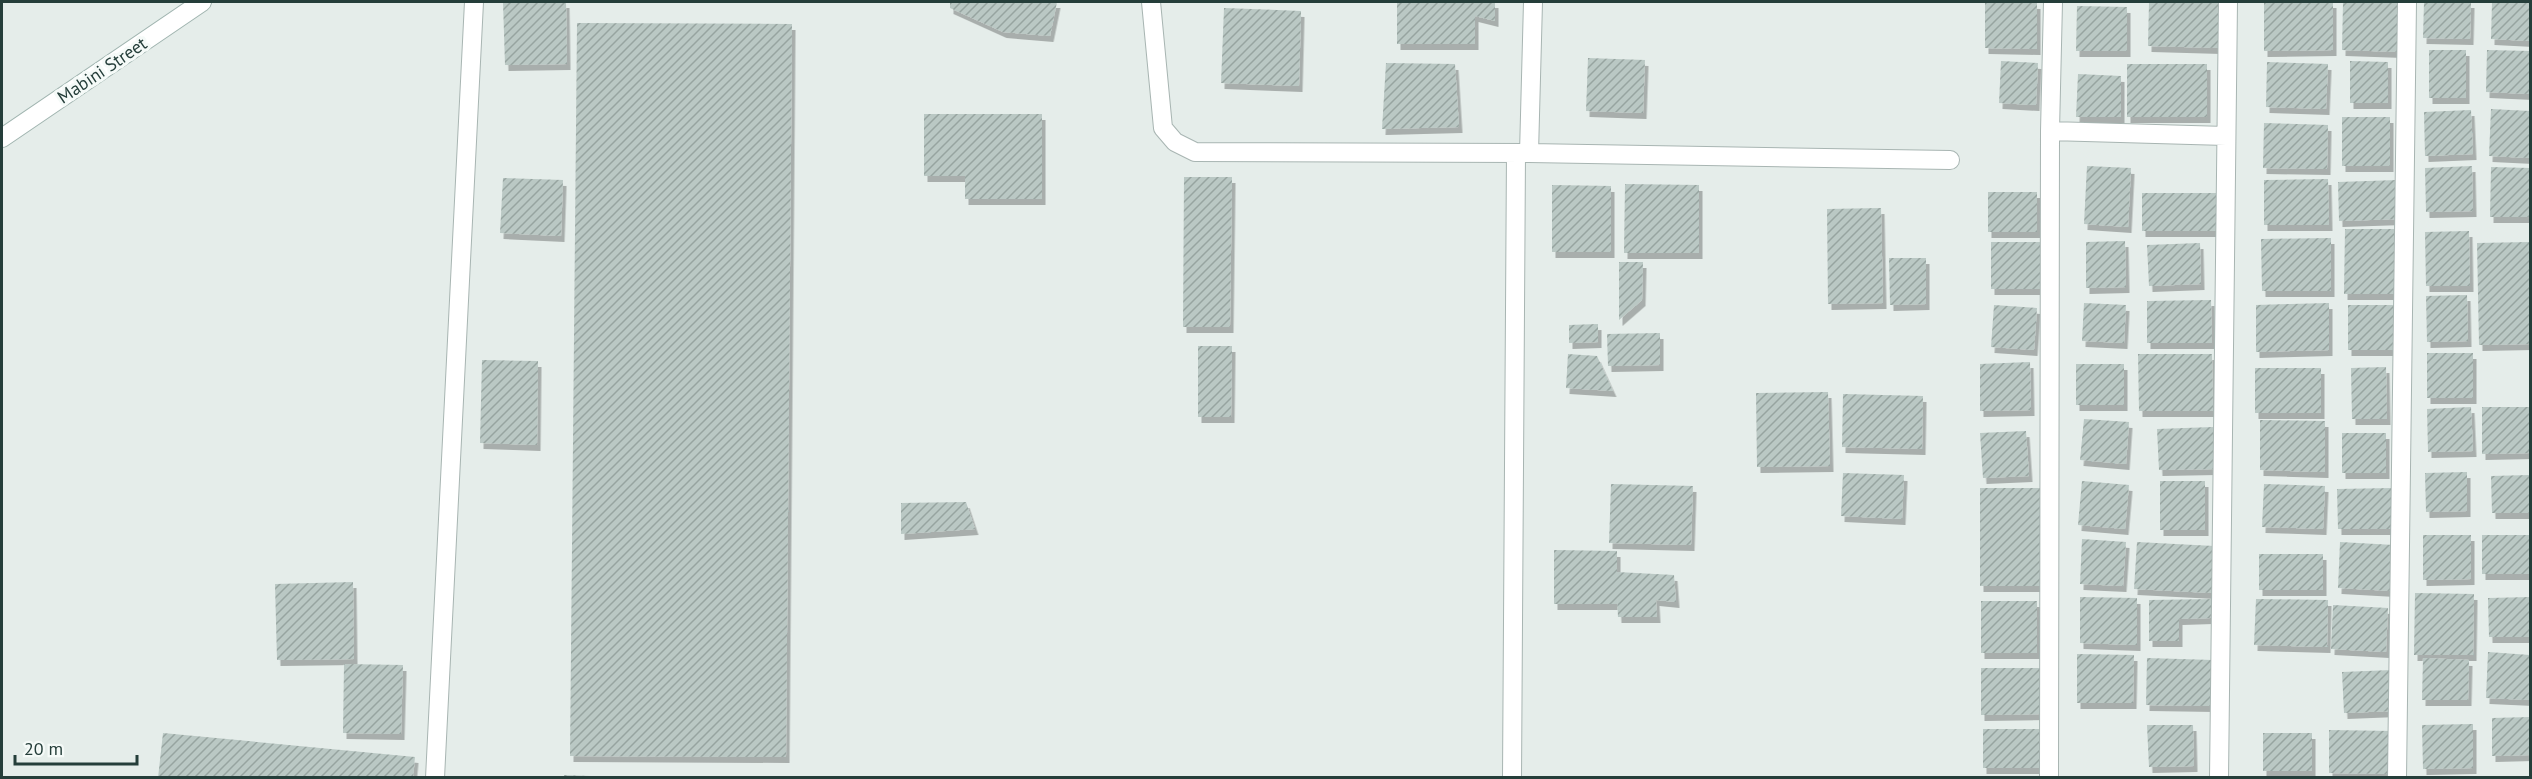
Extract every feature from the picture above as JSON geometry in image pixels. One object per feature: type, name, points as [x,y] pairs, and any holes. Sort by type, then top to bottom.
[{"type":"street","name":"Mabini Street","points":[[2,138],[202,2]]},
{"type":"street","points":[[435,777],[474,2]]},
{"type":"street","points":[[1151,2],[1163,128],[1175,142],[1195,152],[1522,153],[1950,160]]},
{"type":"street","points":[[1512,777],[1522,153],[1533,2]]},
{"type":"street","points":[[2049,777],[2050,131],[2053,2]]},
{"type":"street","points":[[2219,777],[2228,2]]},
{"type":"street","points":[[2397,777],[2407,2]]},
{"type":"street","points":[[2050,131],[2226,136]]},
{"type":"building","points":[[503,2],[566,2],[567,64],[505,65]]},
{"type":"building","points":[[950,2],[1057,2],[1050,36],[1003,32],[950,8]]},
{"type":"building","points":[[1397,2],[1495,2],[1495,21],[1475,16],[1475,44],[1397,44]]},
{"type":"building","points":[[1985,2],[2037,3],[2037,49],[1985,48]]},
{"type":"building","points":[[2149,2],[2219,2],[2218,48],[2148,46]]},
{"type":"building","points":[[2264,2],[2333,2],[2333,50],[2264,51]]},
{"type":"building","points":[[2343,2],[2402,2],[2400,52],[2342,50]]},
{"type":"building","points":[[2424,2],[2471,2],[2470,39],[2423,38]]},
{"type":"building","points":[[2492,2],[2530,2],[2530,41],[2491,39]]},
{"type":"building","points":[[2077,6],[2127,7],[2127,51],[2076,51]]},
{"type":"building","points":[[1224,8],[1301,11],[1299,86],[1221,83]]},
{"type":"building","points":[[577,23],[792,24],[786,757],[570,756]]},
{"type":"building","points":[[2429,50],[2466,50],[2466,98],[2429,98]]},
{"type":"building","points":[[2487,50],[2530,51],[2530,94],[2486,92]]},
{"type":"building","points":[[1588,58],[1645,60],[1643,113],[1586,111]]},
{"type":"building","points":[[2001,61],[2038,63],[2036,105],[1999,103]]},
{"type":"building","points":[[2350,61],[2388,62],[2388,103],[2350,103]]},
{"type":"building","points":[[2267,62],[2328,64],[2326,109],[2266,107]]},
{"type":"building","points":[[1386,63],[1455,64],[1459,127],[1382,129]]},
{"type":"building","points":[[2127,64],[2207,64],[2207,117],[2127,117]]},
{"type":"building","points":[[2078,74],[2121,76],[2121,117],[2076,117]]},
{"type":"building","points":[[2491,109],[2530,111],[2530,158],[2489,156]]},
{"type":"building","points":[[2471,110],[2473,154],[2425,156],[2424,112]]},
{"type":"building","points":[[924,114],[1042,114],[1042,199],[965,199],[965,176],[924,176]]},
{"type":"building","points":[[2342,117],[2390,117],[2390,166],[2342,166]]},
{"type":"building","points":[[2264,123],[2328,125],[2327,169],[2263,168]]},
{"type":"building","points":[[2087,166],[2131,168],[2128,227],[2084,224]]},
{"type":"building","points":[[2472,166],[2473,211],[2426,212],[2425,168]]},
{"type":"building","points":[[2491,167],[2530,168],[2530,217],[2490,217]]},
{"type":"building","points":[[1184,177],[1232,177],[1230,327],[1183,327]]},
{"type":"building","points":[[503,178],[563,180],[561,236],[500,233]]},
{"type":"building","points":[[2328,179],[2329,225],[2264,225],[2264,180]]},
{"type":"building","points":[[2398,180],[2400,219],[2339,221],[2338,182]]},
{"type":"building","points":[[1625,184],[1699,185],[1699,253],[1624,253]]},
{"type":"building","points":[[1552,185],[1611,186],[1611,252],[1552,252]]},
{"type":"building","points":[[1988,192],[2037,192],[2037,232],[1988,232]]},
{"type":"building","points":[[2142,193],[2218,193],[2218,231],[2142,231]]},
{"type":"building","points":[[1881,208],[1883,303],[1828,304],[1827,209]]},
{"type":"building","points":[[2345,229],[2395,229],[2394,294],[2344,294]]},
{"type":"building","points":[[2469,231],[2470,286],[2426,286],[2425,232]]},
{"type":"building","points":[[2331,238],[2331,291],[2262,291],[2261,239]]},
{"type":"building","points":[[2125,241],[2126,287],[2086,288],[2086,242]]},
{"type":"building","points":[[1991,242],[2043,242],[2043,289],[1991,289]]},
{"type":"building","points":[[2530,242],[2530,344],[2479,345],[2477,243]]},
{"type":"building","points":[[2200,243],[2201,284],[2149,286],[2147,245]]},
{"type":"building","points":[[1889,258],[1926,258],[1926,304],[1890,305]]},
{"type":"building","points":[[1619,262],[1643,262],[1642,300],[1619,320]]},
{"type":"building","points":[[2467,295],[2468,341],[2427,342],[2426,296]]},
{"type":"building","points":[[2211,300],[2212,343],[2147,343],[2147,301]]},
{"type":"building","points":[[2084,303],[2126,305],[2124,343],[2082,341]]},
{"type":"building","points":[[2329,303],[2329,350],[2256,352],[2256,305]]},
{"type":"building","points":[[1994,305],[2037,308],[2034,350],[1991,347]]},
{"type":"building","points":[[2348,305],[2394,305],[2394,350],[2348,350]]},
{"type":"building","points":[[1598,324],[1598,342],[1569,343],[1569,325]]},
{"type":"building","points":[[1660,333],[1660,365],[1608,366],[1607,334]]},
{"type":"building","points":[[1198,346],[1232,346],[1231,417],[1198,417]]},
{"type":"building","points":[[2427,353],[2473,353],[2473,398],[2427,398]]},
{"type":"building","points":[[1568,354],[1597,356],[1613,391],[1566,388]]},
{"type":"building","points":[[2138,354],[2212,354],[2213,411],[2139,411]]},
{"type":"building","points":[[482,360],[538,361],[537,445],[480,443]]},
{"type":"building","points":[[2030,362],[2031,410],[1980,411],[1980,364]]},
{"type":"building","points":[[2076,364],[2124,364],[2124,405],[2076,405]]},
{"type":"building","points":[[2386,367],[2387,419],[2352,419],[2351,368]]},
{"type":"building","points":[[2255,368],[2321,368],[2321,413],[2255,413]]},
{"type":"building","points":[[1828,392],[1830,466],[1757,467],[1756,393]]},
{"type":"building","points":[[1843,394],[1923,396],[1922,449],[1842,447]]},
{"type":"building","points":[[2471,407],[2473,451],[2428,452],[2427,409]]},
{"type":"building","points":[[2482,407],[2530,407],[2530,453],[2482,454]]},
{"type":"building","points":[[2084,419],[2129,422],[2126,464],[2080,460]]},
{"type":"building","points":[[2260,420],[2325,421],[2325,472],[2260,470]]},
{"type":"building","points":[[2213,427],[2214,469],[2159,470],[2157,429]]},
{"type":"building","points":[[2026,431],[2029,476],[1983,478],[1980,433]]},
{"type":"building","points":[[2342,433],[2386,433],[2386,473],[2342,473]]},
{"type":"building","points":[[2467,472],[2467,511],[2426,512],[2425,473]]},
{"type":"building","points":[[1843,473],[1904,475],[1902,519],[1841,516]]},
{"type":"building","points":[[2530,475],[2530,513],[2492,513],[2491,476]]},
{"type":"building","points":[[2082,481],[2129,485],[2125,529],[2078,525]]},
{"type":"building","points":[[2160,481],[2205,481],[2205,530],[2160,530]]},
{"type":"building","points":[[1611,484],[1693,486],[1691,545],[1609,543]]},
{"type":"building","points":[[2264,484],[2325,486],[2323,529],[2262,527]]},
{"type":"building","points":[[1980,488],[2043,488],[2043,586],[1980,586]]},
{"type":"building","points":[[2393,488],[2394,529],[2338,529],[2337,489]]},
{"type":"building","points":[[966,502],[975,529],[901,534],[901,503]]},
{"type":"building","points":[[2423,535],[2471,535],[2471,579],[2423,580]]},
{"type":"building","points":[[2482,535],[2530,535],[2530,574],[2482,574]]},
{"type":"building","points":[[2082,539],[2126,542],[2123,586],[2080,584]]},
{"type":"building","points":[[2137,542],[2214,546],[2212,593],[2134,589]]},
{"type":"building","points":[[2340,542],[2394,545],[2392,591],[2338,588]]},
{"type":"building","points":[[1554,550],[1617,551],[1617,572],[1674,575],[1676,602],[1656,600],[1657,617],[1618,617],[1617,596],[1617,604],[1554,604]]},
{"type":"building","points":[[2259,554],[2323,554],[2323,590],[2259,590]]},
{"type":"building","points":[[353,582],[354,659],[277,660],[275,584]]},
{"type":"building","points":[[2415,593],[2474,594],[2473,655],[2414,655]]},
{"type":"building","points":[[2080,597],[2137,598],[2137,645],[2080,643]]},
{"type":"building","points":[[2530,597],[2530,637],[2489,637],[2488,598]]},
{"type":"building","points":[[2216,599],[2210,618],[2179,619],[2179,641],[2149,641],[2149,600]]},
{"type":"building","points":[[2256,599],[2328,600],[2327,647],[2254,645]]},
{"type":"building","points":[[1981,601],[2037,601],[2037,653],[1981,653]]},
{"type":"building","points":[[2333,605],[2388,608],[2386,652],[2331,649]]},
{"type":"building","points":[[2488,652],[2530,655],[2530,700],[2486,698]]},
{"type":"building","points":[[2077,654],[2134,655],[2133,703],[2077,703]]},
{"type":"building","points":[[2147,658],[2213,660],[2212,706],[2146,705]]},
{"type":"building","points":[[2423,658],[2469,660],[2468,700],[2422,700]]},
{"type":"building","points":[[344,664],[403,665],[401,734],[343,733]]},
{"type":"building","points":[[1981,668],[2049,668],[2049,714],[1981,715]]},
{"type":"building","points":[[2392,670],[2394,711],[2344,713],[2342,672]]},
{"type":"building","points":[[2530,717],[2530,755],[2492,756],[2492,718]]},
{"type":"building","points":[[2473,724],[2473,768],[2423,769],[2422,725]]},
{"type":"building","points":[[2147,725],[2193,725],[2194,766],[2149,767]]},
{"type":"building","points":[[1983,729],[2043,729],[2043,768],[1983,768]]},
{"type":"building","points":[[2329,730],[2393,731],[2392,774],[2329,773]]},
{"type":"building","points":[[163,733],[415,757],[413,778],[158,778]]},
{"type":"building","points":[[2263,733],[2312,733],[2312,771],[2263,771]]},
{"type":"building","points":[[564,775],[591,776],[591,778],[564,778]]}]
